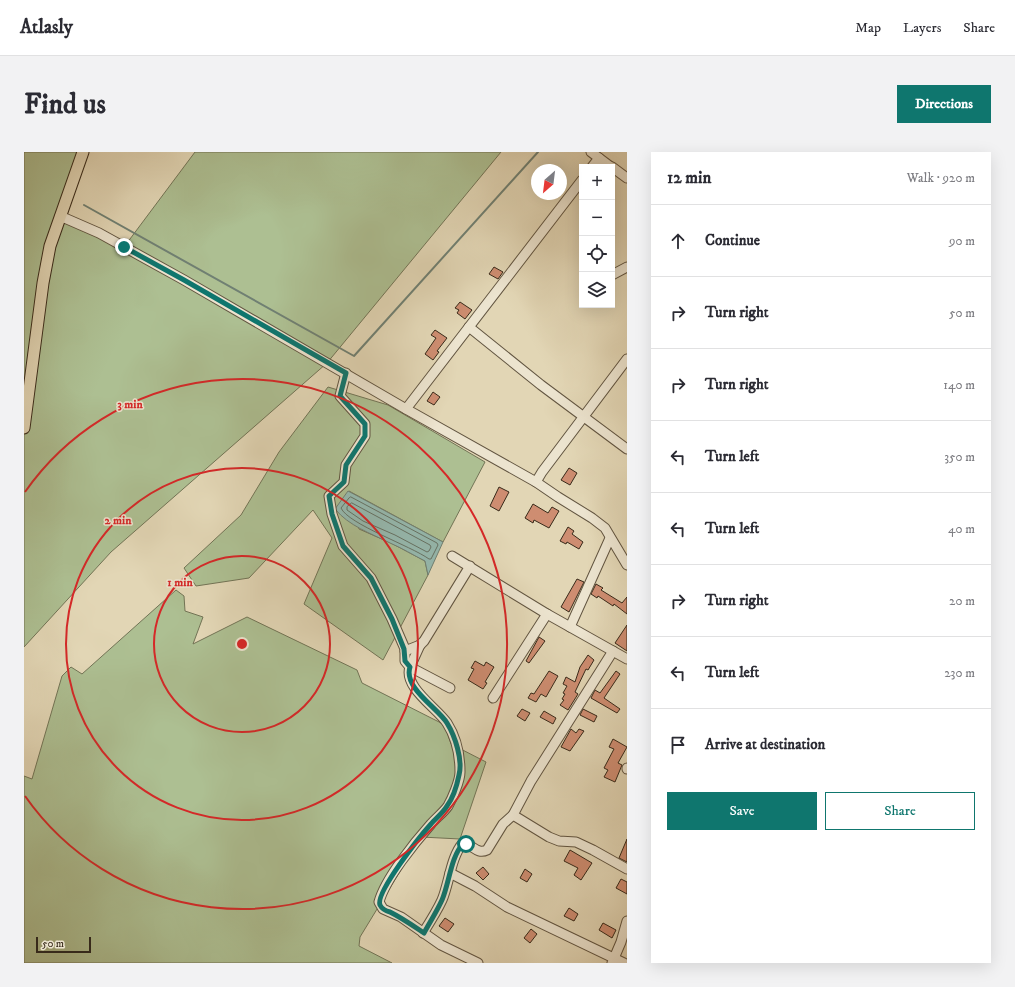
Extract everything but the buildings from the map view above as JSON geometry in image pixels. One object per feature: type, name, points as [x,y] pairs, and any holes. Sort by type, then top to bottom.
[{"type":"main road","points":[[24,428],[43,284],[50,246],[83,152]]},
{"type":"street","points":[[591,152],[608,164]]},
{"type":"street","points":[[594,164],[599,158]]},
{"type":"street","points":[[615,169],[627,178]]},
{"type":"street","points":[[406,409],[579,184]]},
{"type":"street","points":[[60,216],[99,233],[177,276],[406,409],[536,482],[605,528],[627,565]]},
{"type":"street","points":[[615,273],[627,267]]},
{"type":"street","points":[[469,327],[541,385],[627,449]]},
{"type":"street","points":[[536,482],[627,359]]},
{"type":"street","points":[[346,373],[340,396],[365,424],[365,436],[346,465],[344,482],[329,496],[332,514],[343,546],[371,578],[392,619],[405,651],[405,661],[410,667],[450,688]]},
{"type":"street","points":[[570,627],[610,538]]},
{"type":"street","points":[[452,556],[547,614],[627,659]]},
{"type":"street","points":[[470,566],[420,645],[408,671],[409,679],[427,703],[446,722],[456,742],[460,774],[453,795],[447,806],[431,823],[404,858],[386,887],[379,902],[383,909],[401,917],[441,945],[478,963]]},
{"type":"street","points":[[493,698],[547,614]]},
{"type":"street","points":[[405,651],[420,645]]},
{"type":"street","points":[[424,933],[442,900],[460,847],[463,844],[466,844],[478,851],[483,852],[486,850],[503,824],[513,815],[531,781],[613,651]]},
{"type":"street","points":[[513,815],[549,837],[559,841],[576,842],[627,869]]},
{"type":"street","points":[[450,873],[475,886],[507,907],[613,961],[624,963]]},
{"type":"street","points":[[613,961],[627,921]]},
{"type":"green space","points":[[24,152],[83,152],[60,216],[124,247],[195,152],[501,152],[327,363],[111,552],[24,647]]},
{"type":"green space","points":[[328,387],[388,405],[485,462],[443,542],[349,491],[359,529],[391,543],[425,561],[428,575],[383,660],[304,604],[332,538],[313,510],[249,578],[196,586],[184,568],[241,515],[279,452]]},
{"type":"green space","points":[[176,590],[184,596],[185,611],[203,617],[193,644],[247,617],[357,670],[362,683],[445,725],[451,744],[486,762],[460,839],[421,837],[360,937],[359,946],[392,963],[24,963],[24,776],[32,779],[62,676],[71,667],[82,674]]},
{"type":"water","points":[[348,491],[443,542],[428,575],[425,561],[353,525],[335,509]]},
{"type":"waterway","points":[[84,205],[354,356],[538,152]]},
{"type":"route","points":[[124,247],[346,373],[340,396],[365,424],[365,436],[346,465],[344,482],[329,496],[332,514],[343,546],[371,578],[392,619],[405,651],[405,661],[410,667],[408,671],[409,679],[427,703],[446,722],[456,742],[460,774],[453,795],[447,806],[431,823],[404,858],[380,898],[380,906],[383,909],[401,917],[424,933],[442,900],[460,847],[463,844],[466,844]]}]
